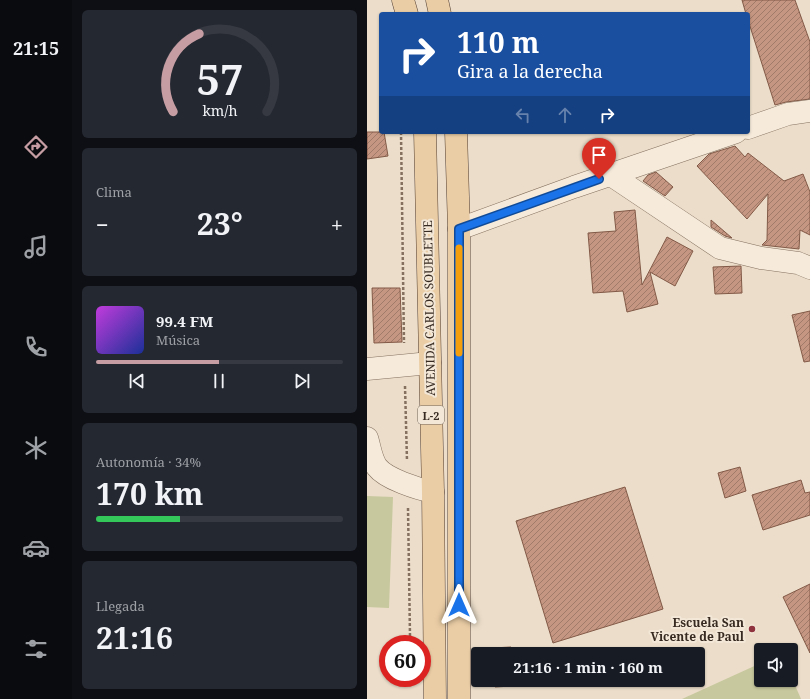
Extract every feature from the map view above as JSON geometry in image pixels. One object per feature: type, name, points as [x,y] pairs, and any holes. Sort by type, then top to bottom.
[{"type":"main road","points":[[403,0],[406,12]]},
{"type":"main road","points":[[437,0],[440,12]]},
{"type":"main road","name":"AVENIDA CARLOS SOUBLETTE","points":[[425,134],[433,492],[435,699]]},
{"type":"main road","name":"L-2","points":[[456,134],[459,229],[459,699]]},
{"type":"street","points":[[750,127],[788,114],[810,111]]},
{"type":"street","points":[[459,229],[729,134]]},
{"type":"street","points":[[611,175],[720,248],[761,258],[798,263],[810,268]]},
{"type":"street","points":[[367,368],[430,363]]},
{"type":"street","points":[[367,438],[373,459],[378,468],[407,486],[433,492]]},
{"type":"green space","points":[[367,496],[393,497],[389,608],[367,607]]},
{"type":"green space","points":[[754,666],[754,687],[796,687],[801,699],[682,699]]},
{"type":"building","points":[[742,0],[795,0],[810,42],[810,99],[775,105],[750,26],[750,12],[745,12]]},
{"type":"building","points":[[367,132],[379,132],[379,134],[384,134],[388,156],[367,159]]},
{"type":"building","points":[[735,146],[745,157],[748,153],[784,181],[803,174],[810,192],[810,235],[800,230],[799,249],[762,245],[767,240],[768,194],[747,219],[697,166],[709,154]]},
{"type":"building","points":[[656,172],[673,187],[665,196],[643,181],[648,175]]},
{"type":"building","points":[[635,210],[642,285],[667,237],[693,251],[675,286],[650,272],[658,304],[627,312],[623,291],[593,293],[588,233],[616,231],[614,212]]},
{"type":"building","points":[[711,220],[732,238],[725,236],[711,227]]},
{"type":"building","points":[[741,266],[742,293],[715,294],[713,267]]},
{"type":"building","points":[[372,288],[400,288],[402,342],[374,343]]},
{"type":"building","points":[[810,311],[810,361],[804,362],[792,315]]},
{"type":"building","points":[[740,467],[746,491],[725,498],[718,473]]},
{"type":"building","points":[[801,480],[805,493],[810,492],[810,515],[763,530],[752,495]]},
{"type":"building","points":[[625,487],[663,609],[553,643],[516,521]]},
{"type":"building","points":[[810,584],[810,653],[783,597]]},
{"type":"slow traffic","points":[[459,248],[459,353]]},
{"type":"place","name":"Escuela San Vicente de Paul","points":[[752,629]]},
{"type":"route","points":[[459,605],[459,229],[599,179]]}]
